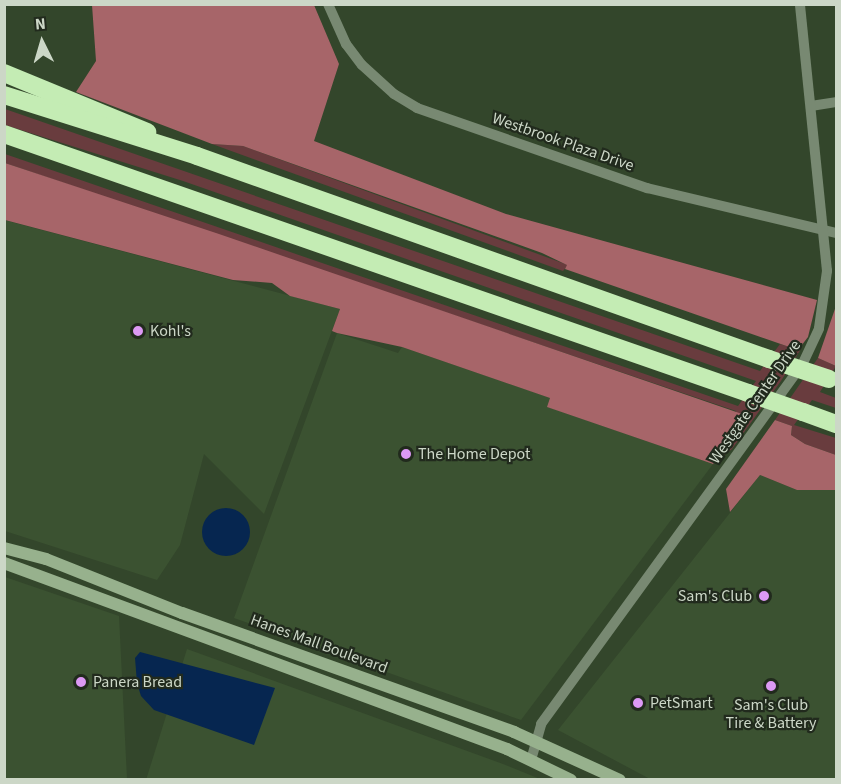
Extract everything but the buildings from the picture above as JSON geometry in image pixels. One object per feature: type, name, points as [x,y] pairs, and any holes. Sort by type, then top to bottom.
[{"type":"highway","points":[[4,73],[126,122],[197,156]]},
{"type":"highway","points":[[4,95],[197,156],[833,381]]},
{"type":"highway","points":[[4,134],[836,424]]},
{"type":"highway","points":[[4,144],[82,162]]},
{"type":"main road","name":"Hanes Mall Boulevard","points":[[4,548],[46,559],[182,613],[536,742],[620,780]]},
{"type":"main road","name":"Hanes Mall Boulevard","points":[[4,563],[531,760],[571,780]]},
{"type":"street","name":"Westbrook Plaza Drive","points":[[328,4],[346,44],[362,65],[394,94],[417,108],[647,188],[837,233]]},
{"type":"street","name":"Westgate Center Drive","points":[[531,760],[541,724],[809,353],[827,295],[824,230],[800,4]]},
{"type":"street","points":[[811,106],[837,102]]},
{"type":"shaded area","points":[[92,5],[314,5],[339,64],[314,141],[506,214],[817,300],[808,337],[798,350],[565,269],[567,265],[542,253],[243,146],[212,144],[76,92],[96,61]]},
{"type":"shaded area","points":[[5,109],[760,371],[780,344],[800,350],[804,344],[781,381],[732,449],[710,467],[719,459],[736,411],[5,163],[5,154],[738,406],[756,381],[183,181],[5,125]]},
{"type":"shaded area","points":[[212,144],[243,146],[568,265],[563,271]]},
{"type":"shaded area","points":[[5,163],[748,416],[713,464],[547,407],[550,398],[402,347],[332,331],[340,309],[290,296],[272,283],[233,280],[5,220]]},
{"type":"shaded area","points":[[4,220],[340,309],[264,514],[204,454],[180,545],[157,580],[5,531]]},
{"type":"shaded area","points":[[836,306],[836,366],[818,358]]},
{"type":"shaded area","points":[[337,333],[398,353],[402,347],[551,398],[548,407],[713,464],[521,720],[234,618]]},
{"type":"shaded area","points":[[818,358],[836,366],[820,392],[836,398],[836,408],[812,400],[794,425],[836,438],[836,455],[805,444],[791,435],[792,426],[775,420]]},
{"type":"shaded area","points":[[775,420],[792,426],[791,435],[805,444],[836,455],[836,490],[797,490],[760,475],[730,512],[726,489]]},
{"type":"shaded area","points":[[760,475],[797,490],[836,490],[836,779],[650,779],[558,730]]},
{"type":"shaded area","points":[[5,577],[119,616],[127,779],[5,779]]},
{"type":"shaded area","points":[[187,649],[503,764],[540,779],[146,780]]},
{"type":"water","points":[[226,508],[243,515],[250,532],[243,549],[226,556],[209,549],[202,532],[209,515]]},
{"type":"water","points":[[140,652],[275,688],[254,745],[154,710],[141,696],[137,683],[135,658]]},
{"type":"place","name":"Kohl's","points":[[138,331]]},
{"type":"place","name":"The Home Depot","points":[[406,454]]},
{"type":"place","name":"Sam's Club","points":[[764,596]]},
{"type":"place","name":"Panera Bread","points":[[81,682]]},
{"type":"place","name":"Sam's Club Tire & Battery","points":[[771,686]]},
{"type":"place","name":"PetSmart","points":[[638,703]]}]
